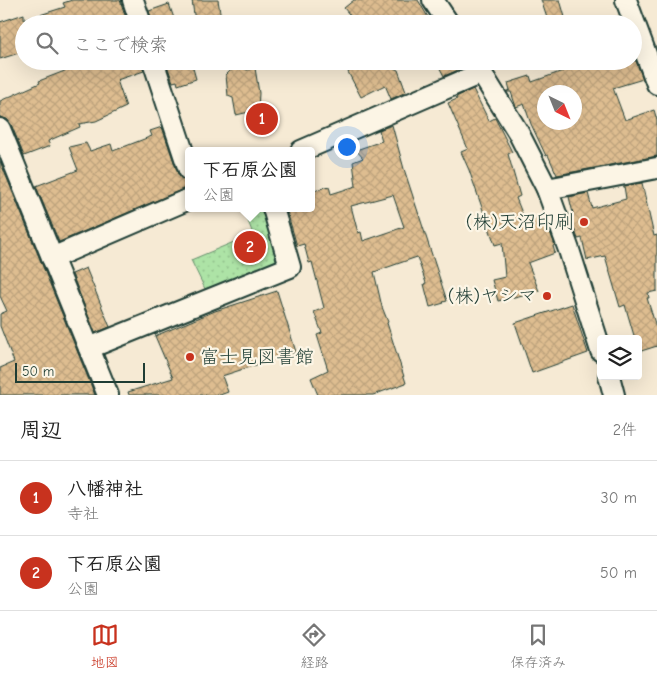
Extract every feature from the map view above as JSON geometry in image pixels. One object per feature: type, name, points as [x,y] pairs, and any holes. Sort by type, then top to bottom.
[{"type":"street","points":[[133,0],[138,15]]},
{"type":"street","points":[[433,0],[443,15]]},
{"type":"street","points":[[626,0],[632,15]]},
{"type":"street","points":[[642,43],[657,84]]},
{"type":"street","points":[[156,70],[185,158]]},
{"type":"street","points":[[309,147],[472,70]]},
{"type":"street","points":[[480,70],[518,132],[547,189],[597,338]]},
{"type":"street","points":[[0,129],[108,395]]},
{"type":"street","points":[[547,189],[657,168]]},
{"type":"street","points":[[52,258],[185,201]]},
{"type":"street","points":[[88,348],[290,267],[274,212]]},
{"type":"street","points":[[610,380],[614,395]]},
{"type":"green space","points":[[245,212],[269,212],[283,265],[207,293],[191,260],[253,234]]},
{"type":"building","points":[[72,0],[120,0],[125,15],[40,15],[65,7],[63,3]]},
{"type":"building","points":[[192,0],[218,0],[220,15],[194,15]]},
{"type":"building","points":[[354,0],[418,0],[427,15],[350,15],[344,8]]},
{"type":"building","points":[[541,0],[560,0],[564,15],[546,15]]},
{"type":"building","points":[[169,4],[173,15],[150,15],[149,11]]},
{"type":"building","points":[[15,17],[15,54],[0,59],[0,22]]},
{"type":"building","points":[[67,70],[144,71],[117,80],[126,107],[96,121],[79,124],[80,127],[48,141],[50,146],[24,156],[11,124],[7,119],[0,117],[0,101],[40,83],[39,81]]},
{"type":"building","points":[[169,70],[194,70],[196,79],[178,85],[177,81],[173,82]]},
{"type":"building","points":[[231,70],[255,70],[259,93],[258,110],[236,115],[233,98],[228,96],[226,75]]},
{"type":"building","points":[[352,70],[398,70],[406,92],[391,99],[385,85],[361,97],[348,72]]},
{"type":"building","points":[[441,70],[458,70],[444,76]]},
{"type":"building","points":[[566,70],[640,70],[643,79],[613,88],[625,120],[654,110],[657,120],[657,156],[557,175],[531,124],[524,104],[516,107],[511,92],[507,92],[510,90],[508,83],[530,76],[532,82]]},
{"type":"building","points":[[473,89],[489,121],[495,118],[512,152],[508,154],[520,196],[516,198],[526,223],[544,216],[555,245],[553,246],[555,253],[528,263],[539,291],[498,301],[492,280],[505,277],[502,243],[495,245],[461,152],[468,149],[448,103]]},
{"type":"building","points":[[392,125],[404,169],[447,301],[430,307],[424,284],[426,283],[417,257],[374,272],[382,307],[406,383],[373,395],[318,395],[311,378],[328,370],[317,335],[322,333],[314,312],[324,308],[312,262],[309,263],[304,244],[297,246],[287,212],[315,212],[315,191],[329,186],[331,194],[356,186],[353,162],[363,158],[356,150],[382,141],[379,130]],"holes":[[[393,195],[404,227],[363,241],[361,232],[358,233],[351,206]]]},
{"type":"building","points":[[162,127],[178,174],[185,180],[185,188],[59,242],[36,186],[78,170],[69,147],[86,143],[90,151],[111,144],[113,151],[152,136],[150,131]]},
{"type":"building","points":[[0,161],[95,395],[0,395],[0,368],[14,362],[0,326],[0,314],[7,311],[0,296]]},
{"type":"building","points":[[642,183],[654,236],[657,235],[657,291],[648,293],[649,298],[647,298],[657,330],[657,346],[642,351],[642,335],[634,335],[625,305],[620,307],[605,256],[587,260],[582,238],[578,239],[569,214],[573,213],[569,197],[588,193],[592,208],[626,199],[624,186]]},
{"type":"building","points":[[86,268],[110,327],[95,333],[72,274]]},
{"type":"building","points":[[277,291],[296,352],[222,376],[228,392],[220,395],[129,395],[128,392],[173,378],[155,336],[215,311]]},
{"type":"building","points":[[572,304],[588,353],[532,373],[515,323]]},
{"type":"place","name":"八幡神社","points":[[262,119]]},
{"type":"place","name":"(株)天沼印刷","points":[[584,222]]},
{"type":"place","name":"下石原公園","points":[[250,247]]},
{"type":"place","name":"(株)ヤシマ","points":[[547,296]]},
{"type":"place","name":"富士見図書館","points":[[190,357]]}]
